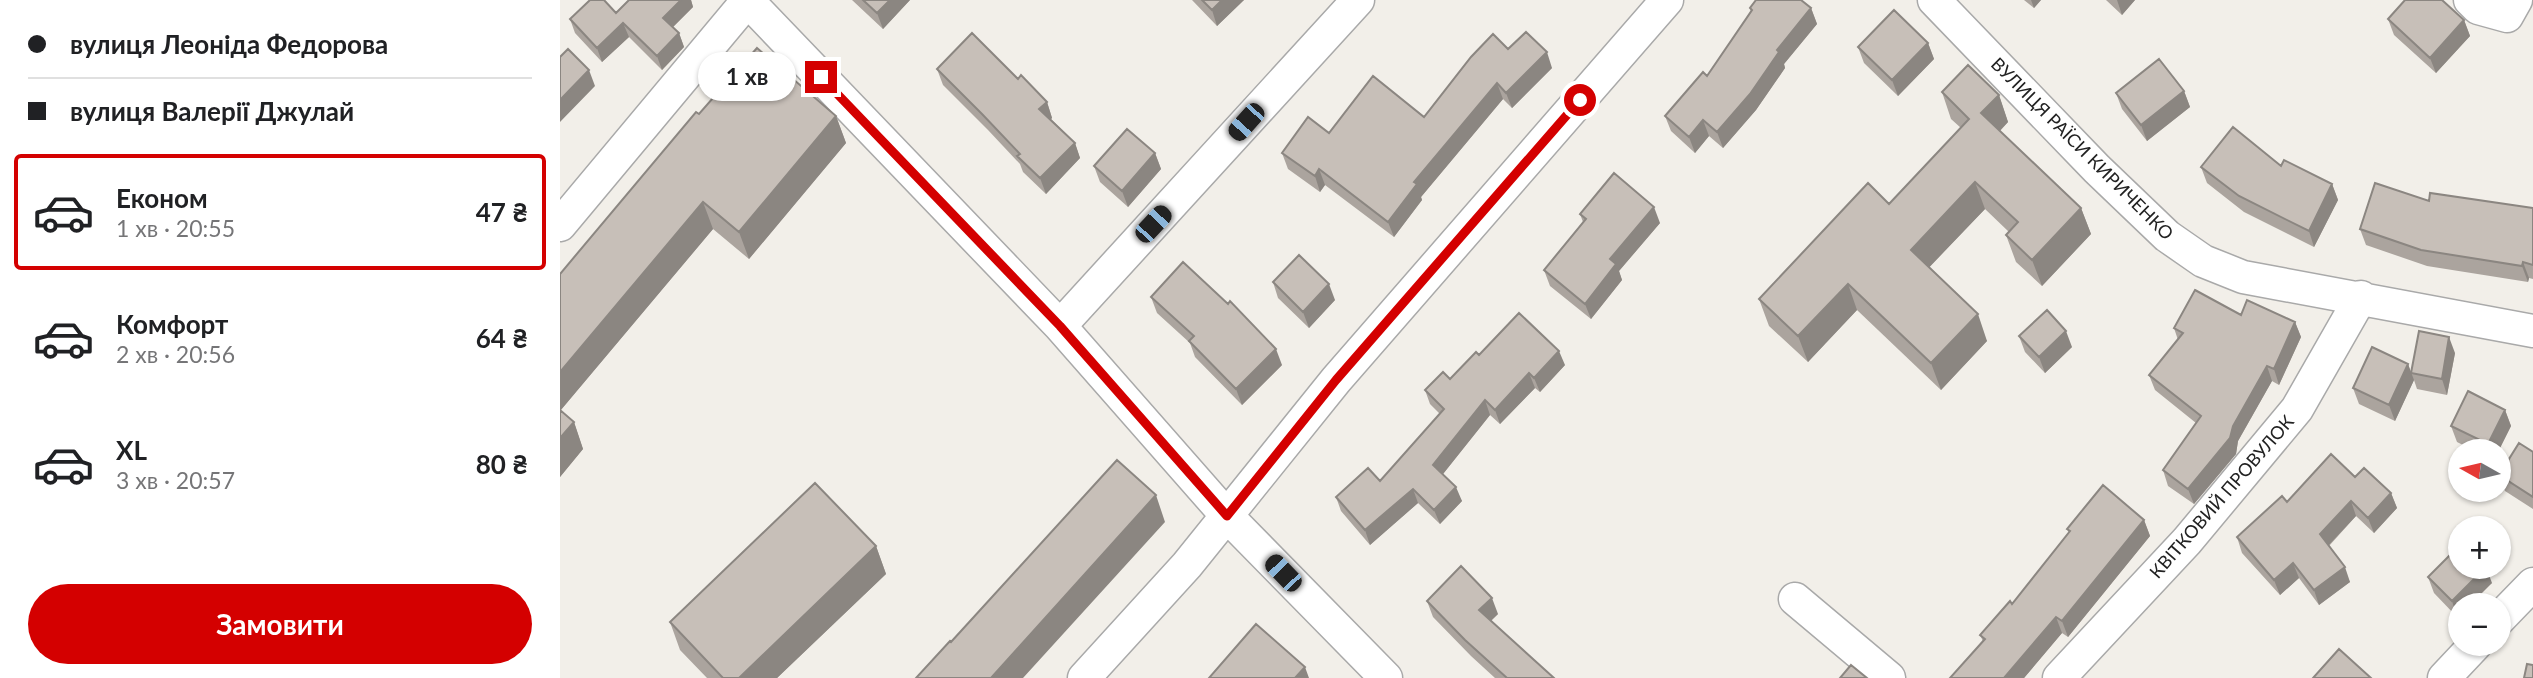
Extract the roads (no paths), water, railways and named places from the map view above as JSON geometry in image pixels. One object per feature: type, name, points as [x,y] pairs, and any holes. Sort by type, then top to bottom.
[{"type":"street","points":[[560,225],[748,0],[1060,326],[1227,516],[1377,675]]},
{"type":"street","points":[[1060,326],[1358,0]]},
{"type":"street","points":[[1084,678],[1187,565],[1336,380],[1667,0]]},
{"type":"street","name":"ВУЛИЦЯ РАЇСИ КИРИЧЕНКО","points":[[1934,0],[2097,169],[2167,236],[2203,261],[2244,276],[2533,331]]},
{"type":"street","points":[[2470,0],[2478,8],[2507,16],[2516,0]]},
{"type":"street","name":"КВІТКОВИЙ ПРОВУЛОК","points":[[2059,678],[2187,541],[2298,409],[2361,297]]},
{"type":"street","points":[[2511,607],[2533,583]]},
{"type":"street","points":[[1794,599],[1889,678]]},
{"type":"street","points":[[2444,678],[2465,656]]}]
